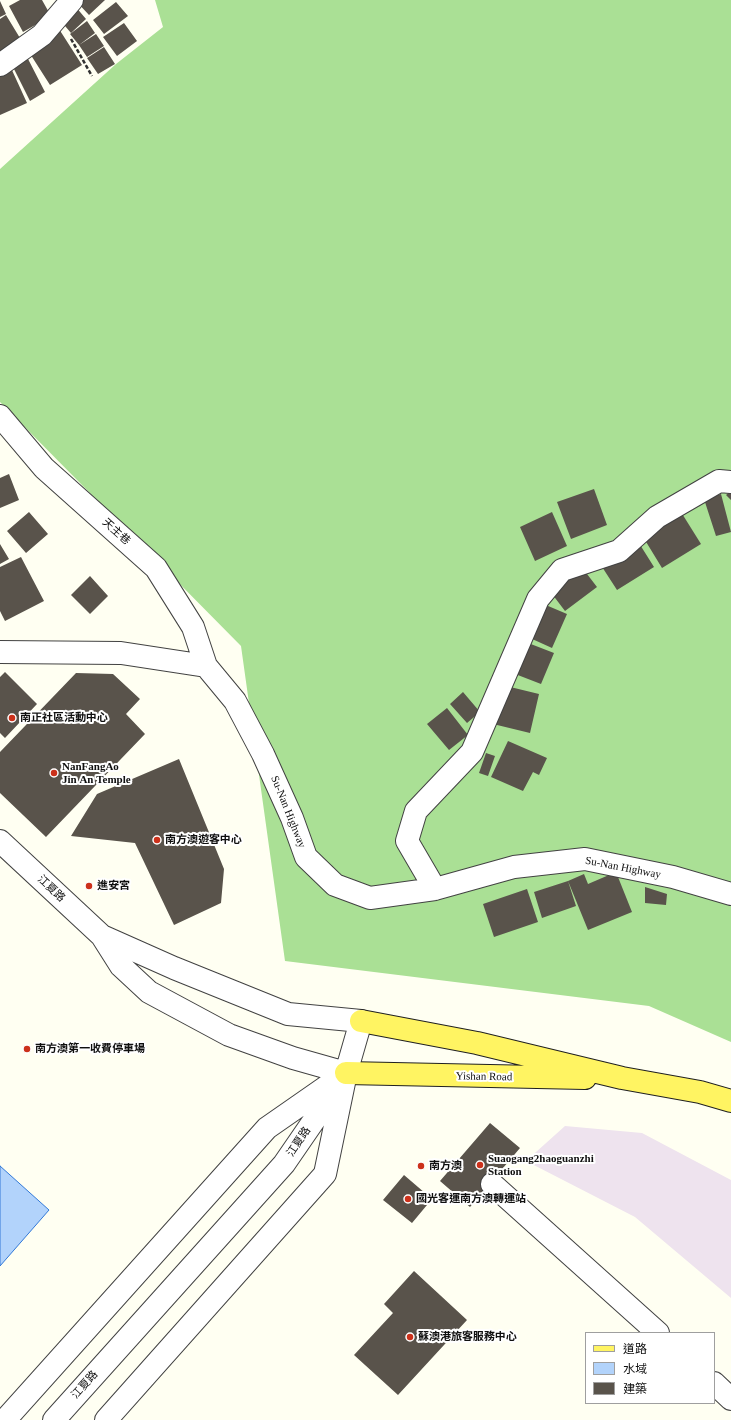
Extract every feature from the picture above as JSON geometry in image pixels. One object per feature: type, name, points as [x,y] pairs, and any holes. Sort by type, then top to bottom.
[{"type":"main road","name":"Yishan Road","points":[[361,1021],[478,1043],[622,1078],[700,1092],[731,1101]]},
{"type":"main road","name":"Yishan Road","points":[[346,1073],[479,1077],[622,1078]]},
{"type":"street","points":[[0,65],[42,35],[72,0]]},
{"type":"street","name":"天主巷","points":[[0,416],[44,468],[156,568],[193,627],[206,666]]},
{"type":"street","points":[[435,889],[407,841],[416,811],[472,752],[538,599],[562,570],[619,551],[657,517],[719,481],[731,482]]},
{"type":"street","points":[[0,652],[121,653],[206,666]]},
{"type":"street","name":"Su-Nan Highway","points":[[206,666],[235,701],[260,747],[292,818],[306,857],[335,885],[370,898],[435,889],[514,867],[585,859],[672,877],[731,894]]},
{"type":"street","name":"江夏路","points":[[0,841],[102,936],[121,966],[149,992],[229,1035],[293,1058],[346,1073],[284,1164],[54,1420]]},
{"type":"street","name":"江夏路","points":[[102,936],[174,968],[288,1014],[361,1021]]},
{"type":"street","points":[[106,1420],[325,1174],[346,1073],[361,1021]]},
{"type":"street","points":[[5,1420],[267,1128],[346,1073]]},
{"type":"street","points":[[492,1184],[657,1332]]},
{"type":"street","points":[[715,1385],[731,1399]]},
{"type":"path","points":[[56,20],[73,43],[92,76]]},
{"type":"shaded area","points":[[565,1126],[642,1133],[731,1180],[731,1298],[635,1217],[526,1161]]},
{"type":"green space","points":[[155,0],[731,0],[731,1042],[649,1006],[285,961],[241,646],[0,402],[0,169],[116,64],[163,27]]},
{"type":"water","points":[[0,1166],[49,1210],[0,1266]]},
{"type":"building","points":[[20,0],[42,0],[51,16],[23,32],[9,6]]},
{"type":"building","points":[[75,0],[105,0],[89,15]]},
{"type":"building","points":[[0,1],[6,14],[0,17]]},
{"type":"building","points":[[116,2],[128,16],[104,34],[93,20]]},
{"type":"building","points":[[75,6],[86,19],[71,33],[60,20]]},
{"type":"building","points":[[6,15],[23,43],[0,57],[0,19]]},
{"type":"building","points":[[87,21],[95,33],[79,45],[70,34]]},
{"type":"building","points":[[124,23],[137,41],[117,56],[103,37]]},
{"type":"building","points":[[59,29],[82,65],[50,85],[27,49]]},
{"type":"building","points":[[96,34],[104,46],[87,57],[79,45]]},
{"type":"building","points":[[104,47],[115,64],[98,74],[87,58]]},
{"type":"building","points":[[27,57],[45,92],[30,101],[12,65]]},
{"type":"building","points":[[11,68],[27,103],[0,115],[0,73]]},
{"type":"building","points":[[9,474],[19,500],[0,508],[0,478]]},
{"type":"building","points":[[594,489],[607,525],[571,539],[557,502]]},
{"type":"building","points":[[731,491],[731,500],[726,495]]},
{"type":"building","points":[[721,494],[731,532],[716,536],[704,499]]},
{"type":"building","points":[[676,504],[701,544],[662,568],[637,527]]},
{"type":"building","points":[[29,512],[48,534],[26,553],[7,531]]},
{"type":"building","points":[[552,512],[567,546],[535,561],[520,527]]},
{"type":"building","points":[[632,532],[654,567],[617,590],[595,556]]},
{"type":"building","points":[[0,544],[9,559],[0,564]]},
{"type":"building","points":[[21,557],[44,601],[5,621],[0,611],[0,567]]},
{"type":"building","points":[[577,561],[597,587],[565,611],[546,586]]},
{"type":"building","points":[[90,576],[108,596],[90,614],[71,595]]},
{"type":"building","points":[[534,600],[567,614],[552,648],[519,633]]},
{"type":"building","points":[[523,641],[554,653],[541,684],[510,672]]},
{"type":"building","name":"南正社區活動中心","points":[[5,672],[37,704],[5,738],[0,733],[0,677]]},
{"type":"building","name":"NanFangAo Jin An Temple","points":[[76,673],[113,674],[140,699],[126,714],[145,734],[46,837],[0,793],[0,752]]},
{"type":"building","points":[[502,685],[539,694],[530,733],[493,724]]},
{"type":"building","points":[[463,692],[480,712],[467,723],[450,704]]},
{"type":"building","points":[[447,708],[468,735],[449,750],[427,724]]},
{"type":"building","points":[[508,741],[547,758],[539,775],[533,772],[523,791],[491,777]]},
{"type":"building","points":[[486,753],[495,756],[488,776],[479,773]]},
{"type":"building","name":"南方澳遊客中心","points":[[179,759],[224,869],[221,903],[174,925],[135,843],[71,836],[97,794]]},
{"type":"building","points":[[616,872],[632,912],[588,930],[568,881],[584,874],[588,884]]},
{"type":"building","points":[[568,881],[576,906],[542,918],[534,892]]},
{"type":"building","points":[[645,887],[667,894],[666,905],[645,903]]},
{"type":"building","points":[[527,889],[538,922],[494,937],[483,904]]},
{"type":"building","name":"Suaogang2haoguanzhi Station","points":[[490,1123],[520,1148],[470,1207],[440,1181]]},
{"type":"building","name":"國光客運南方澳轉運站","points":[[404,1175],[432,1199],[412,1223],[383,1200]]},
{"type":"building","name":"蘇澳港旅客服務中心","points":[[414,1271],[467,1320],[398,1395],[354,1355],[393,1313],[384,1304]]},
{"type":"place","name":"南正社區活動中心","points":[[12,718]]},
{"type":"place","name":"NanFangAo Jin An Temple","points":[[54,773]]},
{"type":"place","name":"南方澳遊客中心","points":[[157,840]]},
{"type":"place","name":"進安宮","points":[[89,886]]},
{"type":"place","name":"南方澳第一收費停車場","points":[[27,1049]]},
{"type":"place","name":"Suaogang2haoguanzhi Station","points":[[480,1165]]},
{"type":"place","name":"南方澳","points":[[421,1166]]},
{"type":"place","name":"國光客運南方澳轉運站","points":[[408,1199]]},
{"type":"place","name":"蘇澳港旅客服務中心","points":[[410,1337]]}]
